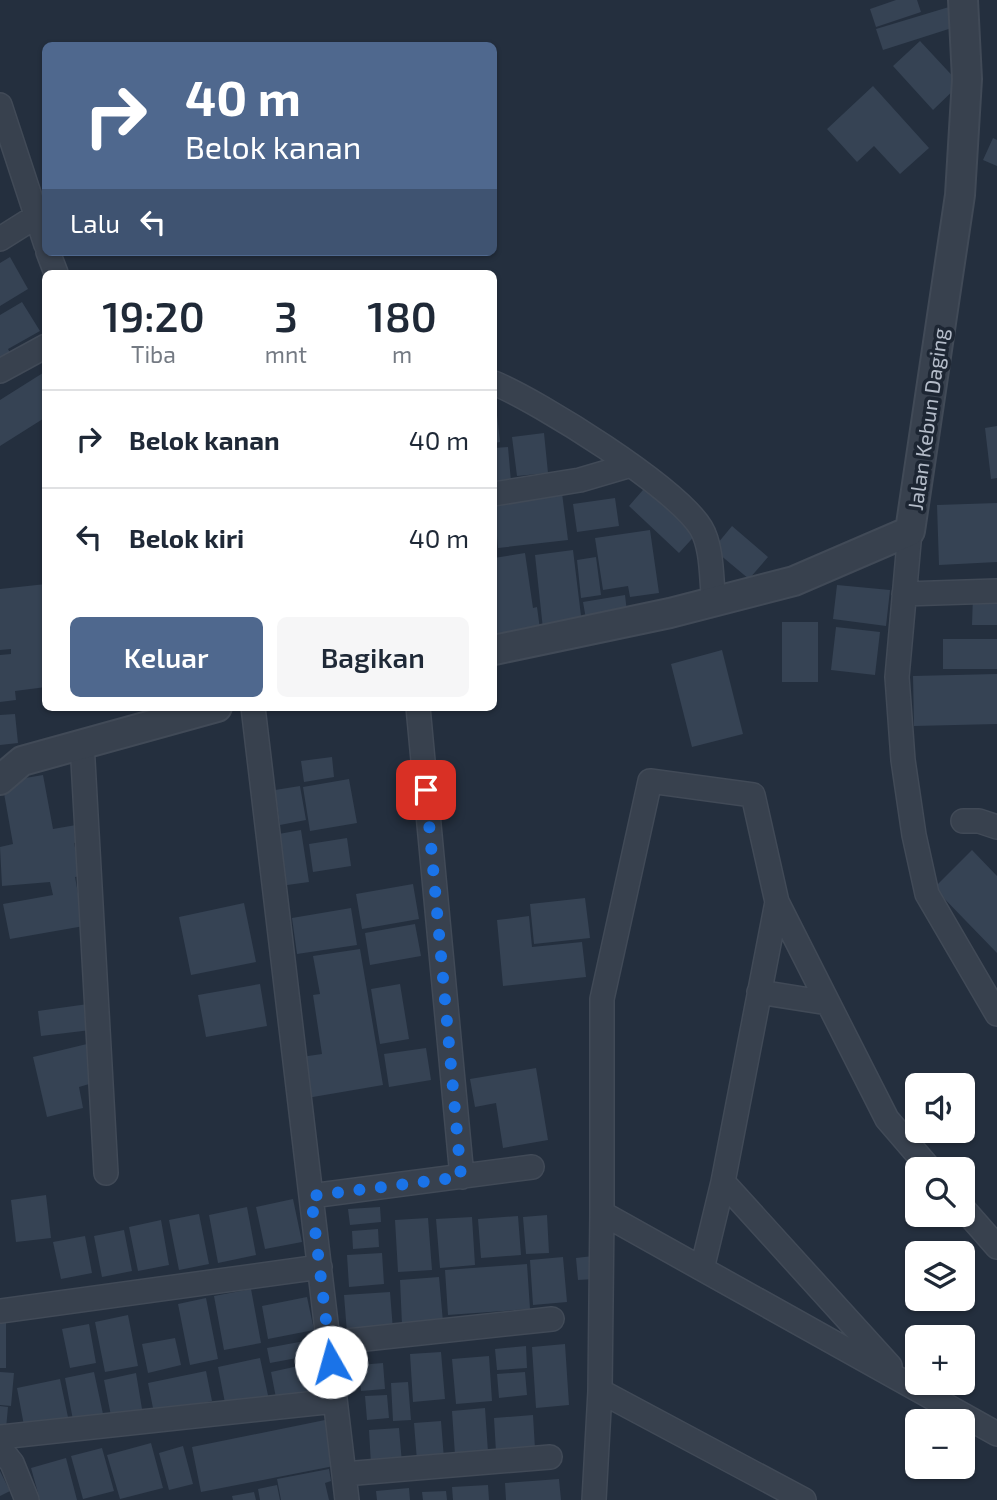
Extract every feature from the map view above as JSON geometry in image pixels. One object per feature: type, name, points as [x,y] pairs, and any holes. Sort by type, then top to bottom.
[{"type":"street","name":"Jalan Kebun Daging","points":[[497,649],[714,603],[794,580],[910,531],[960,195],[967,79],[963,0]]},
{"type":"street","points":[[1,109],[42,235]]},
{"type":"street","points":[[0,239],[35,217]]},
{"type":"street","points":[[0,371],[42,348]]},
{"type":"street","points":[[497,385],[631,465],[688,513],[702,530],[714,603]]},
{"type":"street","points":[[497,494],[580,480],[631,465]]},
{"type":"street","points":[[910,531],[897,677],[903,760],[927,894],[997,1014]]},
{"type":"street","points":[[904,594],[997,591]]},
{"type":"street","points":[[0,780],[22,761],[202,711]]},
{"type":"street","points":[[253,711],[346,1500]]},
{"type":"street","points":[[418,711],[461,1177]]},
{"type":"street","points":[[82,743],[106,1173]]},
{"type":"street","points":[[594,1500],[600,1391],[602,999],[650,781],[752,794],[777,902],[887,1119],[920,1157]]},
{"type":"street","points":[[963,821],[979,821],[997,827]]},
{"type":"street","points":[[702,1269],[723,1182],[777,902]]},
{"type":"street","points":[[759,992],[828,1003]]},
{"type":"street","points":[[311,1196],[532,1167]]},
{"type":"street","points":[[723,1182],[904,1382]]},
{"type":"street","points":[[602,1213],[997,1434]]},
{"type":"street","points":[[975,1222],[997,1247]]},
{"type":"street","points":[[0,1311],[320,1267]]},
{"type":"street","points":[[328,1343],[552,1319]]},
{"type":"street","points":[[600,1391],[804,1500]]},
{"type":"street","points":[[0,1437],[335,1401]]},
{"type":"street","points":[[0,1448],[12,1463],[27,1500]]},
{"type":"street","points":[[344,1475],[550,1457]]},
{"type":"building","points":[[896,0],[917,0],[921,12],[876,27],[870,9]]},
{"type":"building","points":[[949,7],[955,27],[883,50],[876,29]]},
{"type":"building","points":[[920,41],[960,84],[933,110],[893,66]]},
{"type":"building","points":[[873,86],[929,148],[900,174],[874,146],[857,162],[827,129]]},
{"type":"building","points":[[993,138],[997,140],[997,166],[983,160]]},
{"type":"building","points":[[10,257],[28,289],[0,306],[0,263]]},
{"type":"building","points":[[22,302],[40,331],[8,349],[13,358],[0,366],[0,315]]},
{"type":"building","points":[[42,374],[42,420],[0,446],[0,400]]},
{"type":"building","points":[[497,415],[500,442],[497,442]]},
{"type":"building","points":[[997,426],[997,478],[991,479],[985,428]]},
{"type":"building","points":[[544,433],[548,473],[517,476],[512,437]]},
{"type":"building","points":[[508,447],[511,482],[497,483],[497,448]]},
{"type":"building","points":[[649,483],[700,530],[679,553],[629,506]]},
{"type":"building","points":[[562,493],[568,540],[498,548],[497,502]]},
{"type":"building","points":[[615,498],[619,526],[577,532],[573,504]]},
{"type":"building","points":[[997,503],[997,562],[939,565],[937,505]]},
{"type":"building","points":[[732,526],[768,557],[749,579],[713,549]]},
{"type":"building","points":[[650,530],[659,593],[630,597],[628,586],[603,590],[595,538]]},
{"type":"building","points":[[573,550],[582,624],[543,629],[535,555]]},
{"type":"building","points":[[525,553],[533,608],[537,607],[540,629],[497,636],[497,558]]},
{"type":"building","points":[[596,557],[601,595],[581,598],[577,560]]},
{"type":"building","points":[[42,584],[42,688],[15,691],[16,700],[0,702],[0,655],[11,654],[11,649],[0,650],[0,589]]},
{"type":"building","points":[[837,585],[890,590],[886,626],[833,619]]},
{"type":"building","points":[[625,595],[627,612],[586,619],[583,602]]},
{"type":"building","points":[[973,595],[997,596],[997,625],[972,625]]},
{"type":"building","points":[[782,622],[818,622],[818,682],[782,682]]},
{"type":"building","points":[[836,627],[880,632],[875,675],[831,670]]},
{"type":"building","points":[[943,639],[997,639],[997,669],[943,669]]},
{"type":"building","points":[[722,650],[743,734],[692,747],[671,664]]},
{"type":"building","points":[[997,674],[997,724],[914,726],[913,676]]},
{"type":"building","points":[[15,714],[18,743],[0,745],[0,715]]},
{"type":"building","points":[[332,757],[334,777],[304,782],[301,761]]},
{"type":"building","points":[[43,775],[53,829],[82,824],[85,842],[74,843],[81,876],[75,877],[84,926],[10,939],[3,904],[53,895],[50,882],[2,886],[0,847],[13,844],[2,782]]},
{"type":"building","points":[[349,779],[357,823],[310,831],[303,787]]},
{"type":"building","points":[[300,786],[306,820],[280,825],[275,790]]},
{"type":"building","points":[[301,830],[309,882],[280,886],[273,835]]},
{"type":"building","points":[[347,838],[351,866],[313,872],[309,844]]},
{"type":"building","points":[[972,850],[997,876],[997,953],[934,888]]},
{"type":"building","points":[[413,884],[419,919],[362,929],[356,894]]},
{"type":"building","points":[[585,898],[590,938],[534,944],[530,904]]},
{"type":"building","points":[[244,903],[256,962],[191,975],[179,917]]},
{"type":"building","points":[[351,908],[357,945],[297,954],[292,918]]},
{"type":"building","points":[[529,916],[532,947],[582,942],[586,977],[503,986],[497,920]]},
{"type":"building","points":[[415,924],[421,956],[370,965],[365,933]]},
{"type":"building","points":[[360,949],[383,1085],[307,1098],[301,1057],[322,1054],[313,995],[320,994],[313,956]]},
{"type":"building","points":[[260,984],[267,1026],[206,1037],[198,995]]},
{"type":"building","points":[[400,984],[409,1039],[380,1044],[371,989]]},
{"type":"building","points":[[88,1004],[91,1030],[41,1036],[38,1011]]},
{"type":"building","points":[[87,1044],[96,1082],[79,1087],[83,1108],[47,1117],[33,1057]]},
{"type":"building","points":[[426,1048],[431,1080],[389,1087],[384,1054]]},
{"type":"building","points":[[536,1068],[548,1140],[503,1148],[496,1103],[475,1107],[470,1079]]},
{"type":"building","points":[[46,1195],[51,1238],[16,1242],[11,1200]]},
{"type":"building","points":[[293,1199],[302,1242],[265,1249],[256,1207]]},
{"type":"building","points":[[247,1207],[256,1255],[218,1263],[209,1215]]},
{"type":"building","points":[[380,1207],[381,1222],[350,1225],[348,1209]]},
{"type":"building","points":[[199,1214],[209,1264],[179,1270],[169,1220]]},
{"type":"building","points":[[547,1215],[549,1253],[526,1254],[523,1217]]},
{"type":"building","points":[[518,1216],[521,1255],[481,1258],[478,1219]]},
{"type":"building","points":[[472,1217],[475,1265],[440,1268],[436,1219]]},
{"type":"building","points":[[428,1218],[432,1270],[398,1272],[395,1220]]},
{"type":"building","points":[[161,1220],[169,1265],[138,1271],[129,1227]]},
{"type":"building","points":[[378,1229],[379,1247],[353,1249],[352,1231]]},
{"type":"building","points":[[124,1230],[132,1271],[102,1277],[94,1236]]},
{"type":"building","points":[[85,1236],[92,1273],[61,1279],[53,1242]]},
{"type":"building","points":[[382,1253],[384,1284],[349,1287],[347,1255]]},
{"type":"building","points":[[593,1256],[594,1279],[578,1280],[576,1258]]},
{"type":"building","points":[[563,1257],[567,1302],[533,1305],[530,1260]]},
{"type":"building","points":[[527,1264],[530,1309],[448,1315],[445,1270]]},
{"type":"building","points":[[439,1277],[443,1322],[402,1325],[400,1280]]},
{"type":"building","points":[[251,1289],[261,1343],[224,1350],[214,1296]]},
{"type":"building","points":[[390,1292],[393,1330],[347,1333],[344,1295]]},
{"type":"building","points":[[307,1297],[314,1330],[268,1339],[262,1306]]},
{"type":"building","points":[[206,1298],[218,1359],[190,1365],[178,1304]]},
{"type":"building","points":[[128,1315],[138,1366],[105,1372],[95,1322]]},
{"type":"building","points":[[0,1321],[6,1321],[6,1368],[0,1368]]},
{"type":"building","points":[[89,1324],[96,1363],[70,1368],[62,1329]]},
{"type":"building","points":[[175,1338],[181,1365],[148,1373],[142,1344]]},
{"type":"building","points":[[310,1340],[313,1355],[270,1363],[267,1348]]},
{"type":"building","points":[[565,1344],[569,1405],[536,1408],[532,1347]]},
{"type":"building","points":[[526,1346],[527,1368],[497,1370],[495,1349]]},
{"type":"building","points":[[441,1352],[445,1399],[413,1402],[410,1354]]},
{"type":"building","points":[[489,1356],[492,1401],[456,1404],[452,1359]]},
{"type":"building","points":[[260,1358],[269,1400],[226,1408],[218,1367]]},
{"type":"building","points":[[312,1363],[318,1394],[277,1403],[271,1372]]},
{"type":"building","points":[[383,1363],[385,1389],[361,1391],[359,1365]]},
{"type":"building","points":[[206,1371],[212,1401],[154,1413],[148,1383]]},
{"type":"building","points":[[0,1372],[14,1373],[11,1406],[0,1405]]},
{"type":"building","points":[[94,1372],[103,1414],[73,1420],[65,1378]]},
{"type":"building","points":[[525,1372],[527,1395],[499,1398],[497,1374]]},
{"type":"building","points":[[136,1373],[143,1415],[112,1421],[104,1380]]},
{"type":"building","points":[[60,1379],[69,1422],[25,1431],[17,1388]]},
{"type":"building","points":[[408,1382],[411,1420],[393,1421],[391,1383]]},
{"type":"building","points":[[387,1395],[389,1418],[367,1420],[365,1396]]},
{"type":"building","points":[[0,1406],[8,1407],[6,1429],[0,1428]]},
{"type":"building","points":[[485,1408],[488,1452],[455,1455],[452,1411]]},
{"type":"building","points":[[533,1415],[535,1449],[496,1452],[494,1418]]},
{"type":"building","points":[[325,1420],[334,1466],[201,1492],[192,1447]]},
{"type":"building","points":[[441,1421],[444,1459],[417,1461],[414,1423]]},
{"type":"building","points":[[399,1428],[402,1463],[371,1465],[369,1430]]},
{"type":"building","points":[[151,1443],[163,1488],[120,1499],[107,1455]]},
{"type":"building","points":[[183,1446],[193,1484],[169,1490],[159,1453]]},
{"type":"building","points":[[102,1448],[114,1491],[83,1499],[71,1456]]},
{"type":"building","points":[[66,1458],[77,1500],[40,1500],[31,1468]]},
{"type":"building","points":[[329,1469],[331,1481],[325,1483],[329,1500],[281,1500],[277,1479]]},
{"type":"building","points":[[0,1471],[10,1491],[0,1496]]},
{"type":"building","points":[[559,1479],[561,1500],[506,1500],[505,1483]]},
{"type":"building","points":[[277,1485],[280,1500],[260,1500],[258,1489]]},
{"type":"building","points":[[488,1485],[489,1500],[453,1500],[452,1487]]},
{"type":"building","points":[[409,1488],[410,1500],[377,1500],[376,1491]]},
{"type":"building","points":[[446,1491],[447,1500],[423,1500],[422,1492]]},
{"type":"building","points":[[254,1492],[256,1500],[233,1500],[232,1496]]},
{"type":"route","points":[[331,1362],[311,1196],[461,1177],[426,790]]}]
